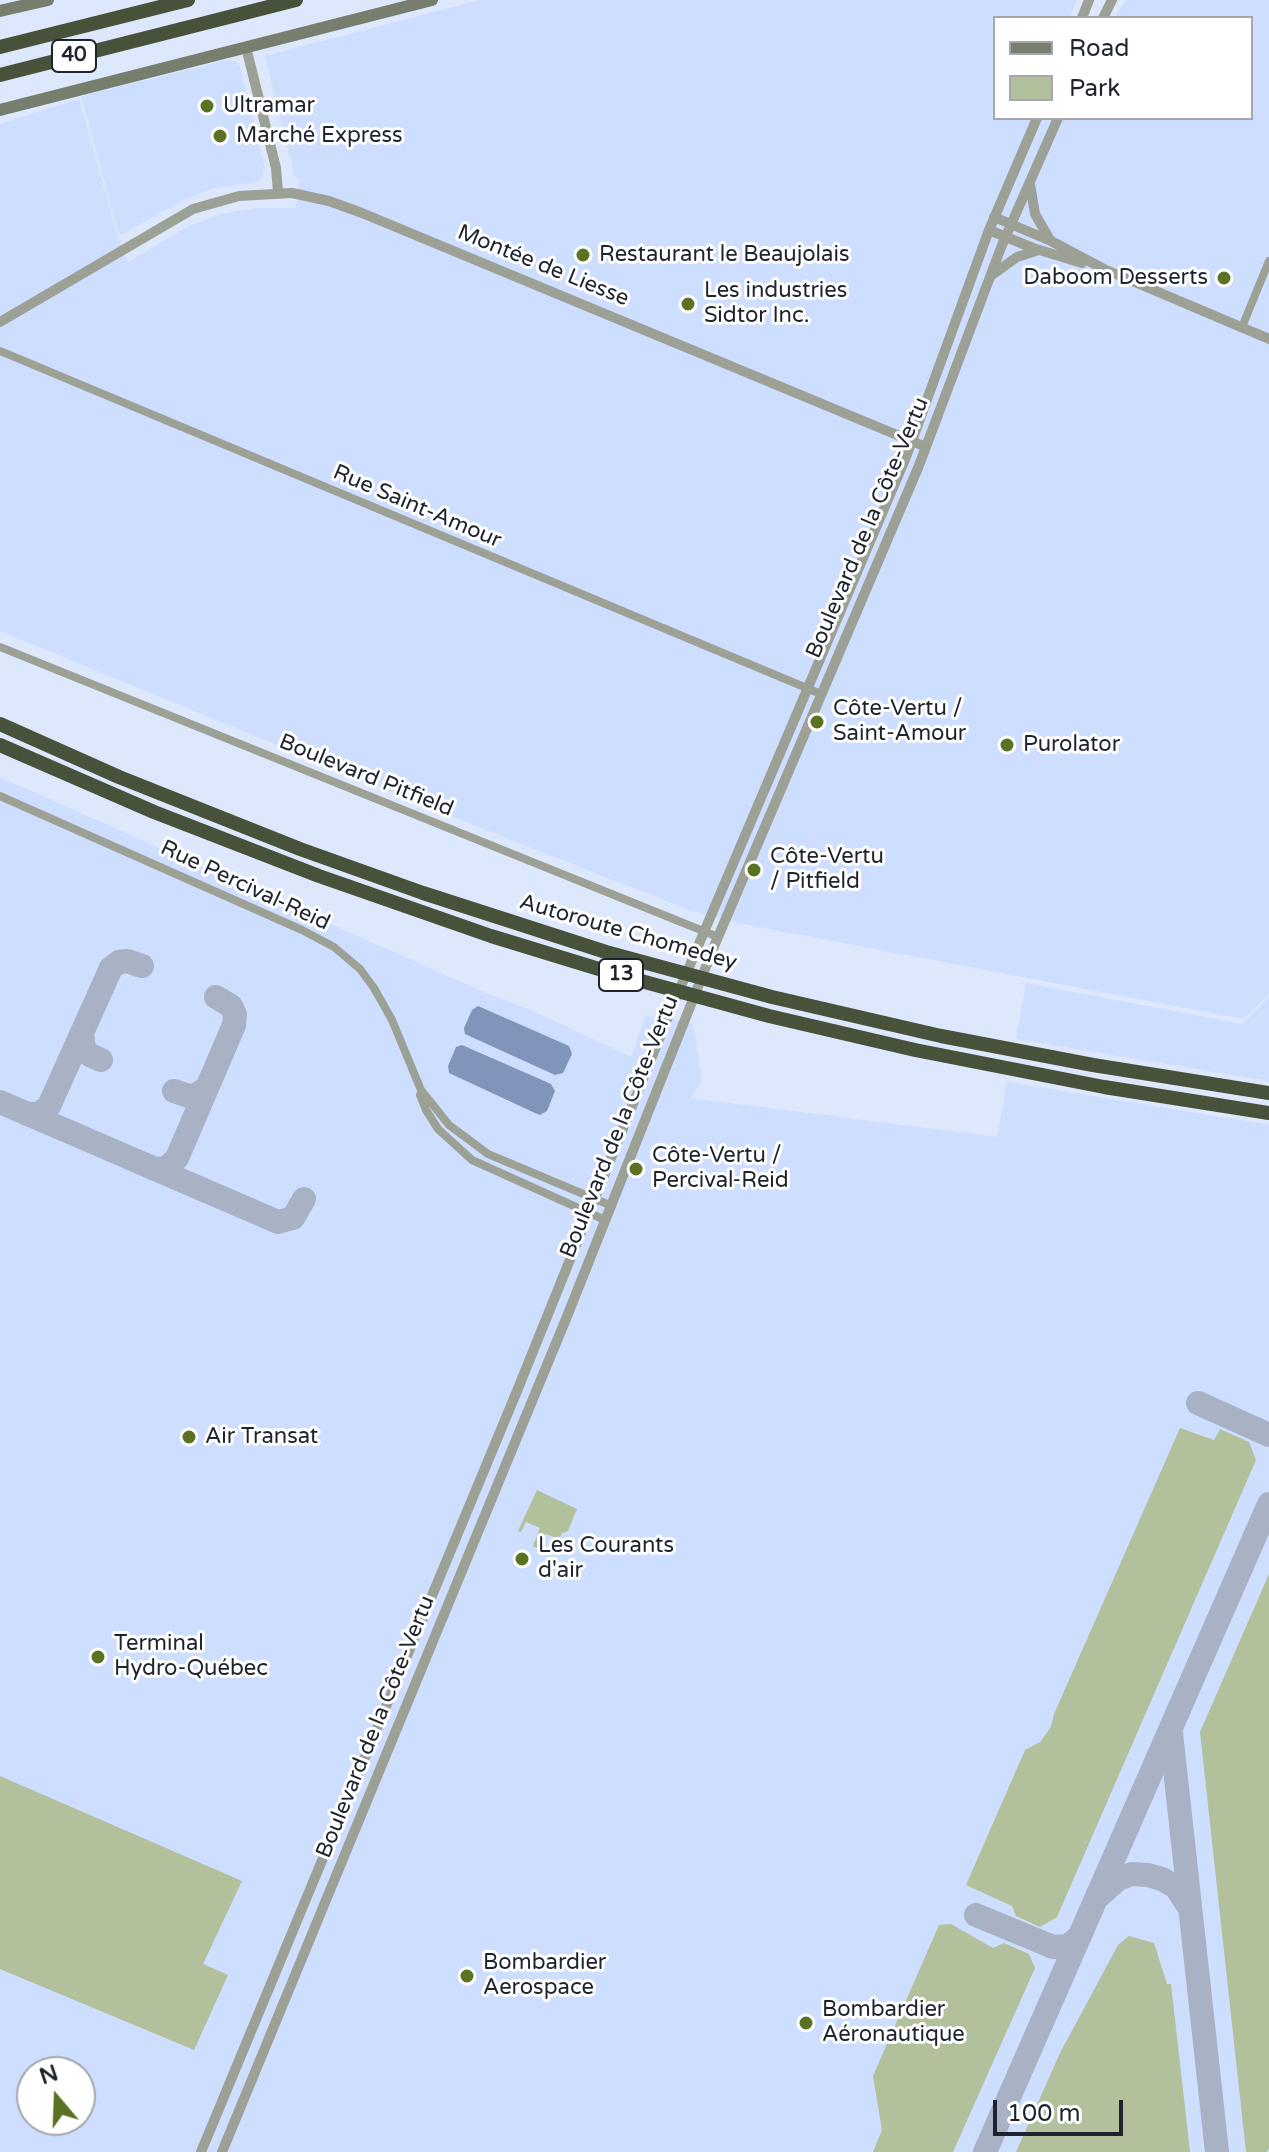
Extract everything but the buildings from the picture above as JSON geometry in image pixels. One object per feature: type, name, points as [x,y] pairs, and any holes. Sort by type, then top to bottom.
[{"type":"highway","name":"40","points":[[0,47],[188,0]]},
{"type":"highway","name":"40","points":[[0,75],[296,0]]},
{"type":"highway","name":"Autoroute Chomedey","points":[[0,724],[131,782],[300,849],[423,893],[606,952],[784,1000],[957,1040],[1269,1093]]},
{"type":"highway","name":"Autoroute Chomedey","points":[[0,745],[168,818],[298,869],[427,915],[575,962],[757,1013],[915,1050],[1104,1087],[1269,1113]]},
{"type":"main road","points":[[0,11],[48,0]]},
{"type":"main road","points":[[0,110],[432,0]]},
{"type":"street","points":[[246,47],[276,168],[278,192]]},
{"type":"street","name":"Boulevard de la Côte-Vertu","points":[[201,2152],[670,1012],[912,440],[994,217],[1036,120]]},
{"type":"street","name":"Boulevard de la Côte-Vertu","points":[[222,2152],[612,1206],[718,937],[926,447],[1005,237],[1057,120]]},
{"type":"street","points":[[1030,183],[1035,214],[1051,241]]},
{"type":"street","name":"Montée de Liesse","points":[[0,322],[193,209],[231,197],[278,192],[329,201],[362,213],[926,447]]},
{"type":"street","points":[[994,217],[1051,241],[1104,269],[1269,339]]},
{"type":"street","points":[[989,230],[1039,250],[1104,269]]},
{"type":"street","points":[[990,276],[1017,257],[1039,250]]},
{"type":"street","points":[[1242,327],[1269,261]]},
{"type":"street","name":"Rue Saint-Amour","points":[[0,351],[821,694]]},
{"type":"street","name":"Boulevard Pitfield","points":[[0,647],[718,937]]},
{"type":"street","name":"Rue Percival-Reid","points":[[0,796],[314,935],[334,947],[360,969],[374,988],[387,1009],[431,1120],[463,1153],[492,1170],[605,1220]]},
{"type":"street","name":"Rue Percival-Reid","points":[[414,1075],[436,1111],[473,1145],[594,1201],[612,1206]]},
{"type":"shaded area","points":[[480,0],[1077,0],[1070,16],[993,16],[993,120],[1253,120],[1253,16],[1115,16],[1126,0],[1269,0],[1269,994],[1244,1019],[738,923],[689,910],[423,805],[0,631],[0,124],[79,99],[117,234],[128,262],[189,226],[225,213],[258,208],[296,208],[299,180],[294,174],[265,56]]},
{"type":"shaded area","points":[[228,60],[235,61],[240,67],[264,165],[262,178],[255,182],[211,189],[183,200],[121,235],[81,96]]},
{"type":"shaded area","points":[[0,777],[631,1057],[645,1016],[693,1023],[702,1081],[690,1098],[997,1137],[1007,1082],[1269,1125],[1269,2152],[0,2152]]},
{"type":"shaded area","points":[[1026,983],[1242,1024],[1269,997],[1269,1081],[1016,1039]]},
{"type":"shaded area","points":[[478,1006],[569,1046],[572,1054],[563,1073],[555,1075],[465,1034],[464,1028],[472,1010]]},
{"type":"shaded area","points":[[462,1045],[551,1084],[555,1091],[547,1111],[540,1115],[449,1073],[448,1066],[456,1047]]},
{"type":"green space","points":[[1180,1428],[1214,1440],[1220,1429],[1249,1442],[1256,1460],[1057,1917],[1040,1927],[1016,1916],[1012,1906],[966,1885],[1025,1750],[1040,1742],[1051,1727]]},
{"type":"green space","points":[[537,1490],[577,1509],[568,1531],[562,1533],[559,1539],[546,1534],[539,1549],[533,1546],[540,1528],[526,1522],[521,1532],[518,1531]]},
{"type":"green space","points":[[1269,1574],[1269,2148],[1267,2152],[1246,2152],[1200,1732]]},
{"type":"green space","points":[[0,1776],[242,1881],[203,1964],[228,1975],[194,2050],[0,1969]]},
{"type":"green space","points":[[951,1924],[993,1948],[1004,1943],[1029,1954],[1035,1968],[953,2152],[873,2152],[882,2130],[873,2076],[939,1925]]},
{"type":"green space","points":[[1129,1936],[1154,1943],[1167,1984],[1171,1984],[1190,2152],[1016,2152],[1060,2053],[1118,1945]]},
{"type":"taxiway","points":[[27,1114],[39,1114],[49,1106],[111,968],[127,961],[142,966]]},
{"type":"taxiway","points":[[154,1169],[167,1168],[177,1158],[234,1025],[235,1014],[231,1006],[216,997]]},
{"type":"taxiway","points":[[82,1033],[84,1049],[101,1060]]},
{"type":"taxiway","points":[[174,1091],[192,1097],[207,1088]]},
{"type":"taxiway","points":[[0,1102],[278,1222],[293,1218],[304,1199]]},
{"type":"taxiway","points":[[1198,1403],[1269,1435]]},
{"type":"taxiway","points":[[985,2152],[1269,1504]]},
{"type":"taxiway","points":[[1171,1733],[1217,2152]]},
{"type":"taxiway","points":[[1099,1896],[1118,1879],[1132,1874],[1148,1875],[1176,1887],[1189,1907]]},
{"type":"taxiway","points":[[976,1915],[1053,1947],[1068,1946],[1080,1936]]},
{"type":"place","name":"Ultramar","points":[[207,106]]},
{"type":"place","name":"Marché Express","points":[[220,136]]},
{"type":"place","name":"Restaurant le Beaujolais","points":[[583,255]]},
{"type":"place","name":"Daboom Desserts","points":[[1224,278]]},
{"type":"place","name":"Les industries Sidtor Inc.","points":[[688,304]]},
{"type":"place","name":"Côte-Vertu / Saint-Amour","points":[[817,722]]},
{"type":"place","name":"Purolator","points":[[1007,745]]},
{"type":"place","name":"Côte-Vertu / Pitfield","points":[[754,870]]},
{"type":"place","name":"Côte-Vertu / Percival-Reid","points":[[636,1169]]},
{"type":"place","name":"Air Transat","points":[[189,1437]]},
{"type":"place","name":"Les Courants d'air","points":[[522,1559]]},
{"type":"place","name":"Terminal Hydro-Québec","points":[[98,1657]]},
{"type":"place","name":"Bombardier Aerospace","points":[[467,1976]]},
{"type":"place","name":"Bombardier Aéronautique","points":[[806,2023]]}]
